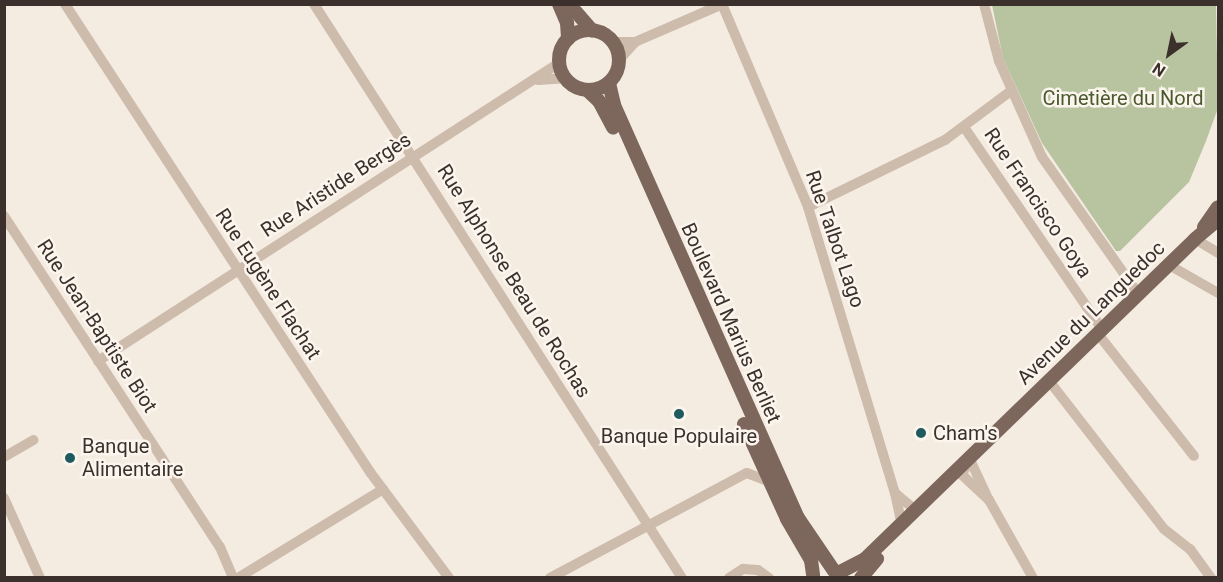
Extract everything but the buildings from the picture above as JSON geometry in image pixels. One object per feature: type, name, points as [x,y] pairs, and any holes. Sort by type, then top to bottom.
[{"type":"main road","points":[[559,4],[567,23],[568,39],[559,63],[564,78],[587,90],[609,83],[619,60],[613,42],[592,30],[569,4]]},
{"type":"main road","points":[[568,39],[592,30]]},
{"type":"main road","name":"Boulevard Marius Berliet","points":[[609,83],[614,105],[798,518],[840,574]]},
{"type":"main road","name":"Boulevard Marius Berliet","points":[[587,90],[608,114],[770,482],[811,560],[811,576]]},
{"type":"main road","name":"Avenue du Languedoc","points":[[1195,239],[1218,207]]},
{"type":"main road","name":"Avenue du Languedoc","points":[[811,576],[840,574],[857,565],[914,509],[965,467],[992,434],[1050,382],[1195,239],[1218,220]]},
{"type":"main road","name":"Avenue du Languedoc","points":[[861,578],[1015,414]]},
{"type":"street","name":"Rue Eugène Flachat","points":[[66,4],[383,489],[448,578]]},
{"type":"street","name":"Rue Alphonse Beau de Rochas","points":[[314,4],[413,155],[682,578]]},
{"type":"street","points":[[984,4],[1011,91],[1042,157],[1139,295]]},
{"type":"street","points":[[613,42],[635,42],[722,5]]},
{"type":"street","name":"Rue Talbot Lago","points":[[722,5],[808,207],[895,492],[901,522]]},
{"type":"street","points":[[619,60],[635,42]]},
{"type":"street","name":"Rue Aristide Bergès","points":[[98,361],[413,155],[535,81],[559,63]]},
{"type":"street","name":"Rue Aristide Bergès","points":[[535,81],[564,78]]},
{"type":"street","points":[[808,207],[945,140],[1011,91]]},
{"type":"street","name":"Rue Francisco Goya","points":[[964,127],[1100,332],[1194,456]]},
{"type":"street","name":"Rue Jean-Baptiste Biot","points":[[4,216],[220,547],[236,578]]},
{"type":"street","points":[[1195,239],[1218,253]]},
{"type":"street","points":[[1169,265],[1218,293]]},
{"type":"street","points":[[1050,382],[1164,529],[1190,549],[1211,578]]},
{"type":"street","points":[[4,457],[33,440]]},
{"type":"street","points":[[965,467],[989,500],[1033,578]]},
{"type":"street","points":[[550,578],[747,473],[770,482]]},
{"type":"street","points":[[236,578],[383,489]]},
{"type":"street","points":[[891,544],[892,537],[911,519],[914,509],[895,492]]},
{"type":"street","points":[[4,498],[39,578]]},
{"type":"street","points":[[729,578],[743,570],[769,576]]},
{"type":"green space","name":"Cimetière du Nord","points":[[992,5],[1216,5],[1218,108],[1206,141],[1189,182],[1120,251],[1116,251],[1042,143],[1003,58]]},
{"type":"place","name":"Banque Populaire","points":[[679,414]]},
{"type":"place","name":"Cham's","points":[[921,433]]},
{"type":"place","name":"Banque Alimentaire","points":[[70,458]]}]
